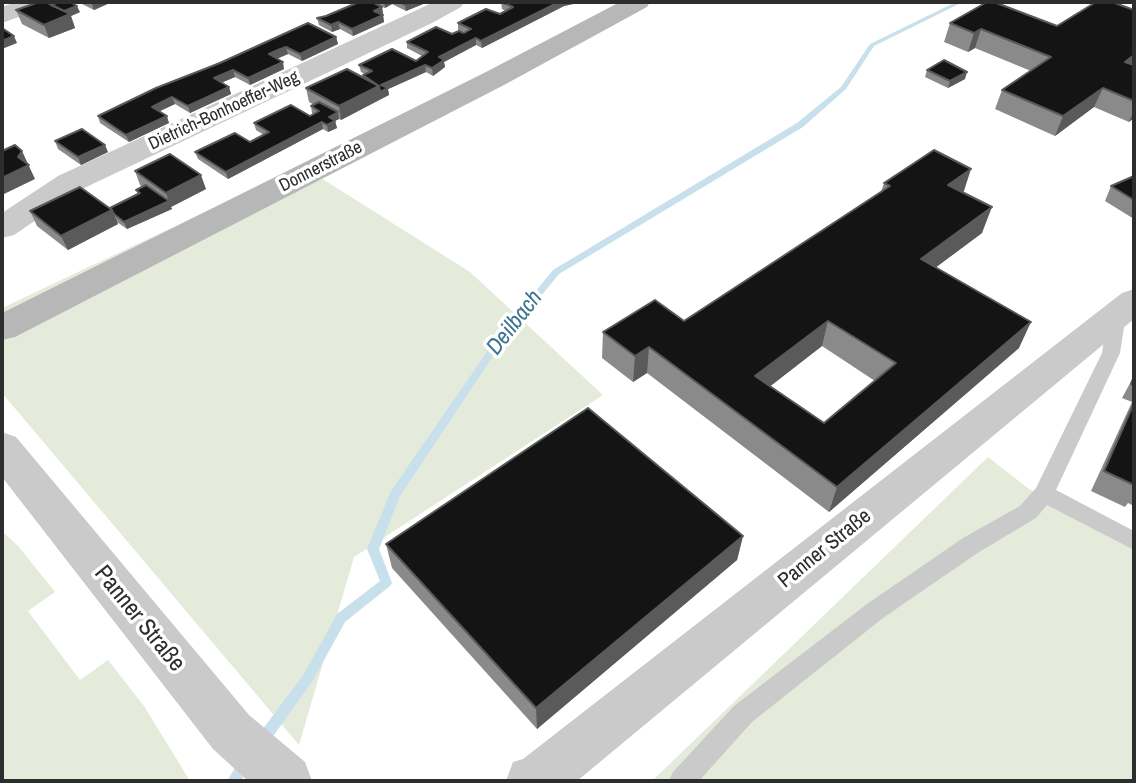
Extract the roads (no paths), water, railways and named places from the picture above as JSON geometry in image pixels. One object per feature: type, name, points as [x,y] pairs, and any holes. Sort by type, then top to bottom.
[{"type":"main road","name":"Donnerstraße","points":[[2,328],[494,79],[638,2]]},
{"type":"street","points":[[2,16],[37,2]]},
{"type":"street","name":"Dietrich-Bonhoeffer-Weg","points":[[2,228],[69,183],[452,2]]},
{"type":"street","name":"Panner Straße","points":[[532,781],[540,778],[1126,308]]},
{"type":"street","name":"Panner Straße","points":[[2,448],[55,517],[232,732],[284,779]]},
{"type":"lane","name":"Panner Straße","points":[[1044,493],[1111,353],[1126,308]]},
{"type":"lane","points":[[682,781],[743,715],[875,611],[971,545],[1028,512],[1044,493],[1134,541]]},
{"type":"waterway","name":"Deilbach","points":[[261,742],[308,678],[341,618],[386,583],[373,549],[395,494],[494,348],[556,272],[800,125],[844,88],[872,45],[960,2]]},
{"type":"waterway","name":"Deilbach","points":[[233,781],[246,763]]}]
